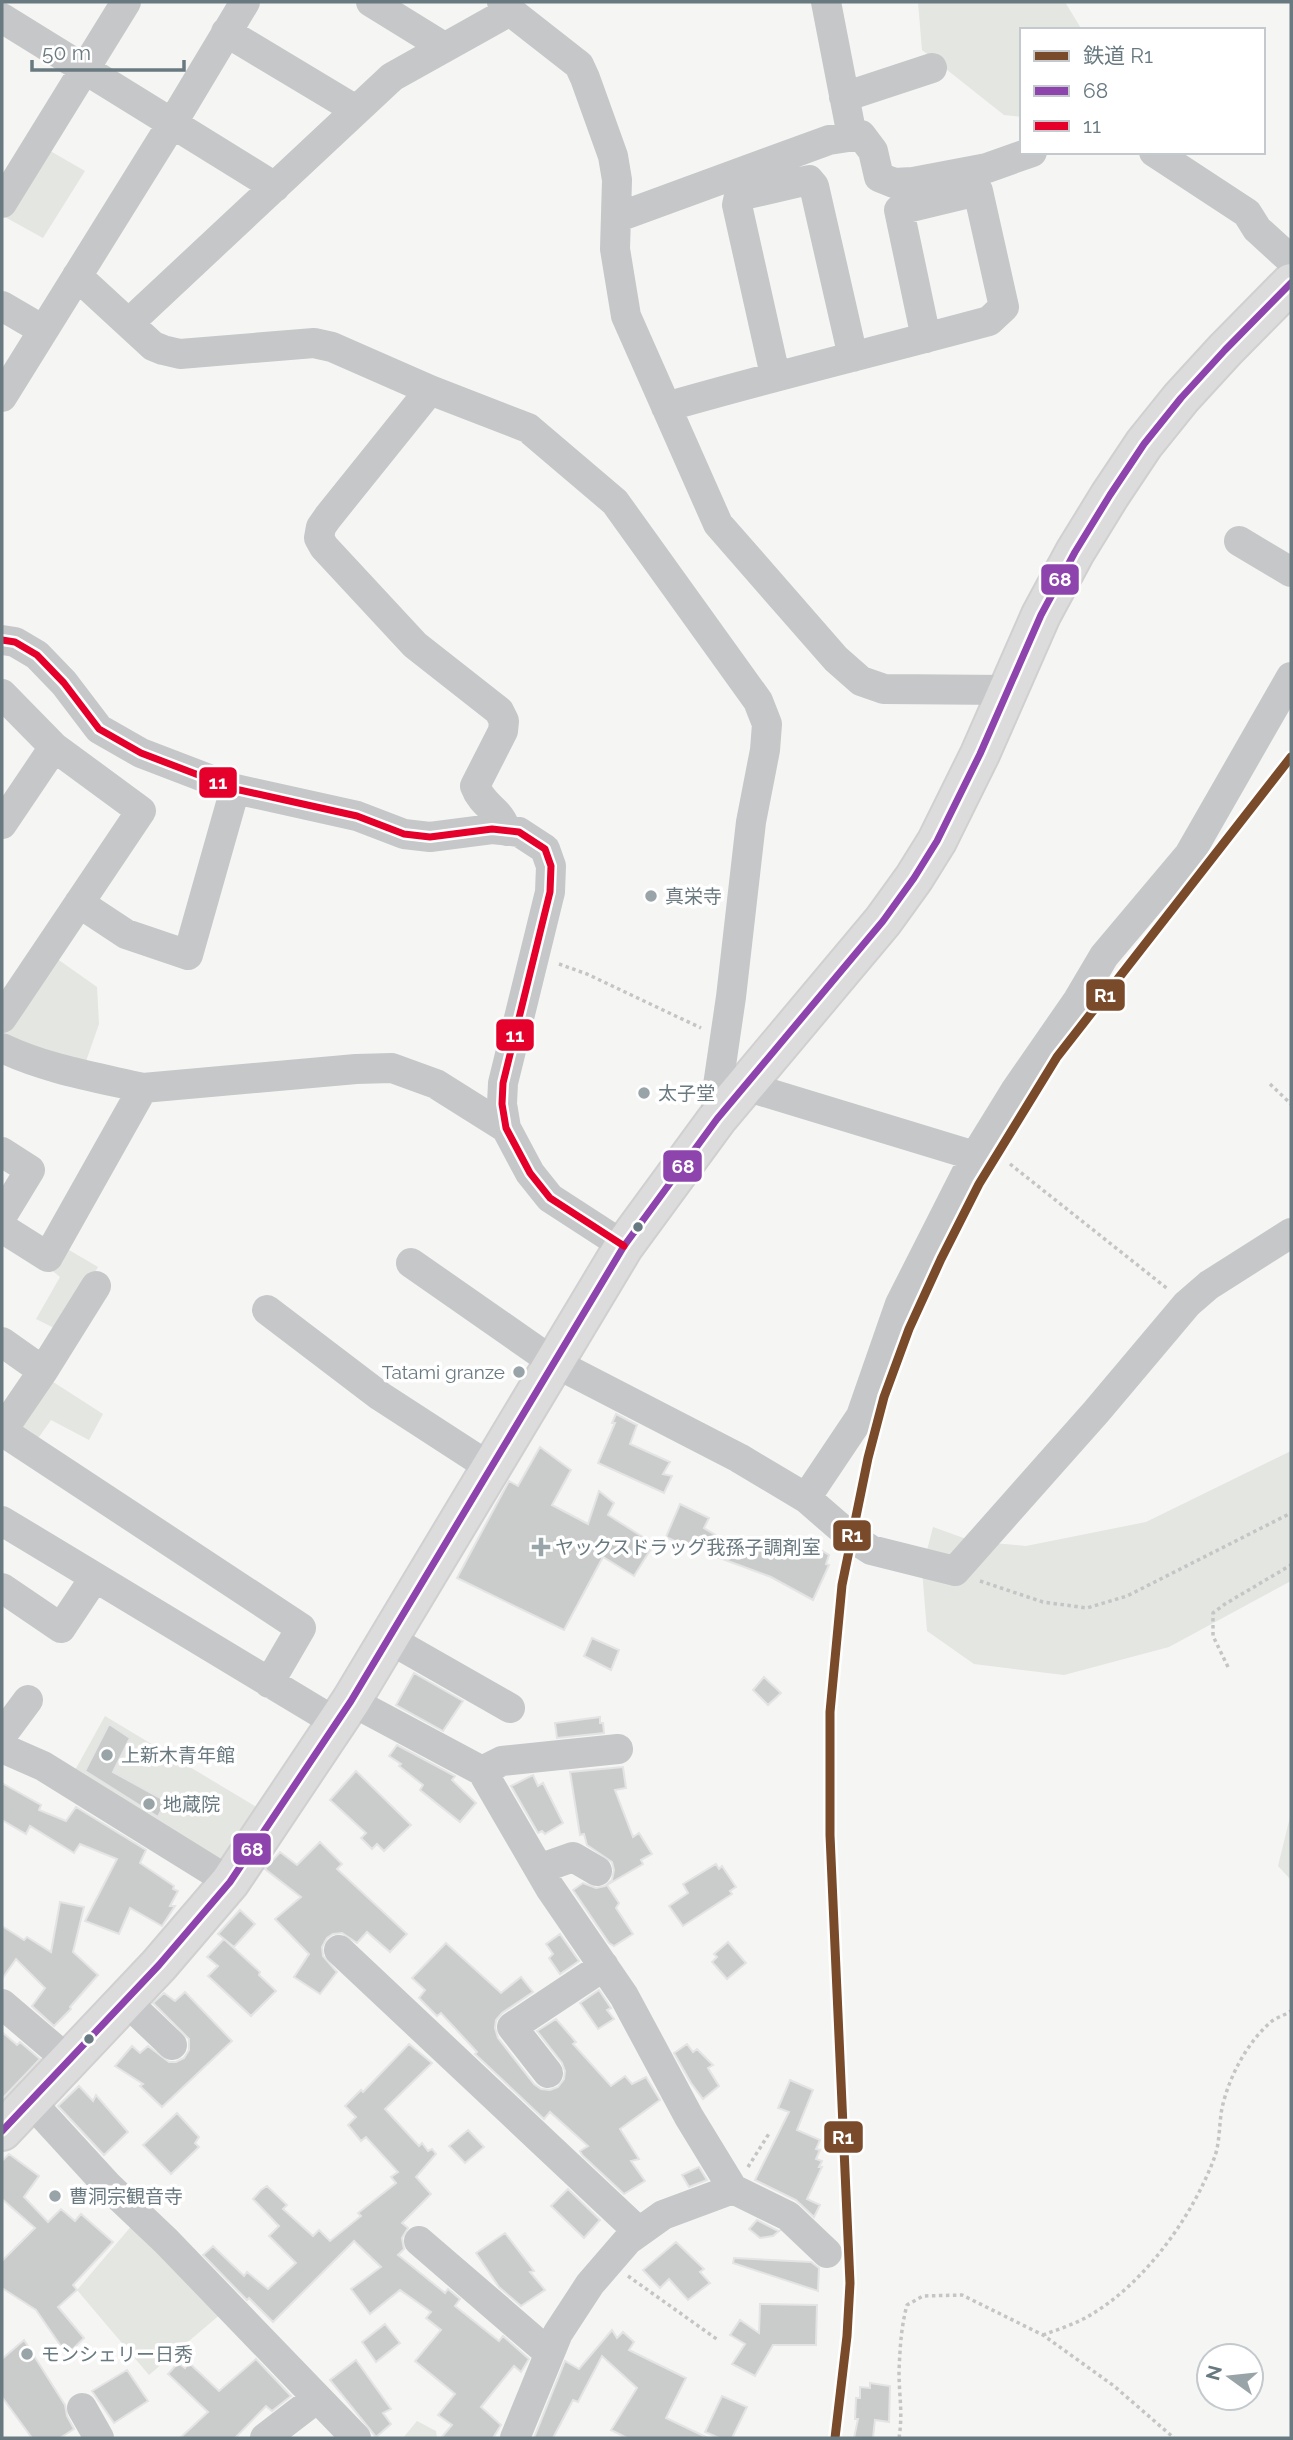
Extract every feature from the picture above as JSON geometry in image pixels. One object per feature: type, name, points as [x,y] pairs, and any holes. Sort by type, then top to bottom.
[{"type":"highway","points":[[2,2131],[159,1965],[230,1882],[344,1712],[624,1246],[717,1119],[883,921],[914,878],[958,799],[1041,615],[1075,552],[1144,444],[1225,351],[1291,284]]},
{"type":"street","points":[[13,2],[2,19],[275,187]]},
{"type":"street","points":[[2,203],[127,2]]},
{"type":"street","points":[[2,397],[245,2]]},
{"type":"street","points":[[371,2],[444,47]]},
{"type":"street","points":[[826,2],[852,136]]},
{"type":"street","points":[[129,323],[392,77],[506,6],[579,65],[613,156],[617,180],[615,249],[626,316],[718,524],[836,659],[861,681],[884,690],[1008,690]]},
{"type":"street","points":[[226,32],[356,110]]},
{"type":"street","points":[[844,97],[932,68]]},
{"type":"street","points":[[616,218],[830,140],[852,136],[861,135],[873,151],[878,177],[894,183],[987,168],[1026,154]]},
{"type":"street","points":[[1157,154],[1247,213],[1256,229],[1291,260]]},
{"type":"street","points":[[775,375],[737,205],[739,196],[798,182],[809,180],[814,186],[853,357]]},
{"type":"street","points":[[666,407],[775,375],[853,357],[926,338],[989,321],[1004,307],[978,191],[899,210],[926,338]]},
{"type":"street","points":[[77,276],[153,346],[180,354],[314,343],[323,345],[528,428],[615,502],[758,701],[766,724],[765,750],[751,822],[716,1099],[717,1119]]},
{"type":"street","points":[[2,306],[43,330]]},
{"type":"street","points":[[430,390],[328,517],[321,527],[319,538],[324,547],[415,645],[499,711],[504,721],[503,731],[475,786],[479,797],[504,820],[506,831]]},
{"type":"street","points":[[1239,541],[1291,572]]},
{"type":"street","points":[[2,640],[15,642],[37,655],[64,683],[99,729],[141,753],[235,789],[356,816],[404,834],[430,837],[492,829],[519,832],[545,849],[551,866],[550,892],[503,1083],[502,1104],[506,1128],[530,1173],[550,1198],[624,1246]]},
{"type":"street","points":[[806,1498],[861,1416],[900,1304],[975,1156],[1104,956],[1189,855],[1291,677]]},
{"type":"street","points":[[2,694],[54,747],[141,811],[2,1018]]},
{"type":"street","points":[[2,824],[54,747]]},
{"type":"street","points":[[79,903],[126,934],[188,955],[235,789]]},
{"type":"street","points":[[2,1048],[56,1068],[143,1088],[392,1068],[436,1084],[506,1128]]},
{"type":"street","points":[[746,1086],[975,1156]]},
{"type":"street","points":[[2,1228],[48,1256],[143,1088]]},
{"type":"street","points":[[2,1153],[30,1170],[2,1216]]},
{"type":"street","points":[[411,1263],[553,1362],[728,1452],[806,1498],[851,1537],[871,1550],[955,1571],[1096,1412],[1187,1304],[1209,1284],[1291,1233]]},
{"type":"street","points":[[96,1286],[2,1431],[301,1628],[269,1683]]},
{"type":"street","points":[[267,1310],[380,1396],[491,1468]]},
{"type":"street","points":[[2,1342],[43,1371]]},
{"type":"street","points":[[2,1521],[269,1683],[482,1771],[539,1869],[624,1996],[689,2117],[733,2189],[788,2216],[827,2253]]},
{"type":"street","points":[[2,1588],[61,1628],[94,1577]]},
{"type":"street","points":[[389,1639],[510,1707]]},
{"type":"street","points":[[2,1735],[28,1700]]},
{"type":"street","points":[[2,1748],[69,1781],[230,1882]]},
{"type":"street","points":[[482,1771],[502,1761],[618,1749]]},
{"type":"street","points":[[539,1869],[573,1857],[597,1871]]},
{"type":"street","points":[[340,1950],[639,2232]]},
{"type":"street","points":[[548,2073],[512,2027],[604,1966]]},
{"type":"street","points":[[126,2001],[172,2045]]},
{"type":"street","points":[[2,2004],[69,2061]]},
{"type":"street","points":[[30,2101],[108,2186],[166,2241],[356,2438]]},
{"type":"street","points":[[515,2438],[558,2333],[590,2284],[628,2240],[663,2215],[733,2189]]},
{"type":"street","points":[[419,2241],[550,2353]]},
{"type":"street","points":[[265,2438],[317,2398]]},
{"type":"path","points":[[535,955],[587,974],[725,1040]]},
{"type":"path","points":[[1270,1084],[1291,1104]]},
{"type":"path","points":[[1010,1164],[1187,1304]]},
{"type":"path","points":[[955,1571],[998,1589],[1043,1602],[1087,1608],[1127,1596],[1291,1513]]},
{"type":"path","points":[[1228,1667],[1213,1636],[1213,1613],[1291,1565]]},
{"type":"path","points":[[1043,2335],[1092,2315],[1134,2283],[1164,2246],[1202,2189],[1207,2177],[1216,2152],[1222,2109],[1231,2078],[1259,2036],[1273,2021],[1291,2011]]},
{"type":"path","points":[[733,2189],[770,2132]]},
{"type":"path","points":[[609,2262],[718,2340]]},
{"type":"path","points":[[899,2438],[902,2416],[899,2374],[901,2328],[906,2305],[923,2296],[962,2295],[1043,2335],[1114,2386],[1174,2438]]},
{"type":"shaded area","points":[[918,2],[1065,2],[1081,28],[1020,28],[1020,117],[1004,115],[922,50]]},
{"type":"shaded area","points":[[45,148],[85,171],[43,238],[5,217]]},
{"type":"shaded area","points":[[56,958],[97,987],[99,1024],[84,1067],[2,1036]]},
{"type":"shaded area","points":[[64,1247],[98,1267],[60,1331],[36,1319],[60,1277],[49,1268]]},
{"type":"shaded area","points":[[47,1378],[103,1414],[89,1440],[51,1420],[34,1444],[11,1431]]},
{"type":"shaded area","points":[[1291,1451],[1291,1581],[1169,1647],[1064,1675],[974,1664],[927,1631],[922,1570],[933,1527],[972,1541],[1026,1546],[1146,1522]]},
{"type":"shaded area","points":[[105,1716],[273,1817],[230,1882],[69,1781]]},
{"type":"shaded area","points":[[1291,1813],[1291,1880],[1278,1866]]},
{"type":"shaded area","points":[[139,2217],[229,2307],[149,2375],[77,2290]]},
{"type":"shaded area","points":[[417,2421],[436,2431],[437,2438],[403,2438]]},
{"type":"building","points":[[616,1414],[637,1425],[630,1444],[670,1462],[663,1474],[672,1476],[664,1493],[598,1463],[615,1423],[612,1423]]},
{"type":"building","name":"ヤックスドラッグ我孫子調剤室","points":[[540,1447],[571,1470],[552,1505],[588,1524],[599,1491],[614,1503],[608,1515],[654,1544],[634,1576],[603,1557],[564,1630],[457,1578],[509,1481],[518,1486]]},
{"type":"building","points":[[680,1504],[709,1518],[704,1528],[736,1547],[740,1539],[789,1557],[799,1537],[829,1555],[826,1564],[829,1565],[813,1600],[771,1577],[717,1557],[696,1545],[694,1550],[666,1537]]},
{"type":"building","points":[[592,1638],[619,1650],[611,1670],[584,1656]]},
{"type":"building","points":[[414,1673],[463,1701],[443,1731],[396,1705]]},
{"type":"building","points":[[764,1677],[781,1693],[768,1705],[753,1690]]},
{"type":"building","points":[[600,1717],[604,1733],[557,1738],[555,1723]]},
{"type":"building","name":"上新木青年館","points":[[109,1724],[130,1738],[113,1772],[166,1801],[158,1817],[85,1771]]},
{"type":"building","points":[[397,1745],[455,1776],[452,1780],[476,1803],[460,1822],[420,1790],[423,1785],[389,1756]]},
{"type":"building","points":[[623,1767],[626,1788],[615,1790],[633,1837],[639,1833],[652,1854],[641,1860],[643,1864],[607,1885],[619,1903],[616,1908],[633,1934],[614,1946],[609,1943],[573,1890],[583,1883],[596,1888],[605,1886],[612,1880],[614,1870],[612,1862],[587,1845],[584,1834],[580,1835],[570,1772]]},
{"type":"building","points":[[356,1771],[411,1825],[384,1851],[377,1844],[372,1849],[361,1838],[366,1833],[330,1800]]},
{"type":"building","points":[[533,1775],[538,1786],[543,1783],[563,1823],[545,1834],[542,1831],[538,1833],[511,1786]]},
{"type":"building","points":[[2,1783],[41,1805],[39,1810],[66,1821],[76,1807],[146,1850],[140,1863],[178,1891],[170,1906],[175,1906],[162,1926],[130,1908],[119,1934],[85,1921],[117,1859],[80,1844],[74,1853],[30,1826],[26,1834],[2,1820]]},
{"type":"building","points":[[320,1842],[342,1864],[337,1869],[407,1934],[390,1952],[367,1932],[357,1943],[342,1933],[327,1938],[322,1947],[323,1956],[337,1972],[320,1994],[294,1977],[309,1954],[275,1919],[301,1897],[265,1869],[280,1852],[297,1865]]},
{"type":"building","points":[[716,1864],[719,1869],[722,1866],[736,1887],[730,1891],[732,1894],[683,1926],[669,1906],[688,1893],[683,1884]]},
{"type":"building","points":[[60,1902],[84,1907],[73,1952],[98,1975],[54,2026],[32,2006],[45,1988],[16,1959],[2,1979],[2,1926],[51,1952]]},
{"type":"building","points":[[240,1910],[255,1924],[234,1947],[218,1934]]},
{"type":"building","points":[[560,1934],[579,1961],[560,1974],[549,1958],[553,1954],[546,1944]]},
{"type":"building","points":[[224,1939],[260,1972],[259,1975],[276,1991],[251,2016],[208,1976],[218,1966],[207,1957]]},
{"type":"building","points":[[728,1942],[746,1963],[727,1979],[712,1962],[717,1957],[714,1954]]},
{"type":"building","points":[[446,1943],[501,1993],[521,1977],[533,1992],[502,2013],[496,2020],[495,2028],[498,2038],[534,2084],[541,2089],[558,2087],[564,2079],[562,2063],[537,2031],[556,2019],[576,2042],[573,2044],[611,2086],[625,2076],[632,2084],[646,2077],[660,2100],[620,2129],[639,2159],[631,2161],[645,2181],[624,2194],[582,2155],[580,2151],[588,2146],[550,2112],[544,2119],[475,2054],[477,2052],[441,2013],[437,2016],[419,1998],[425,1990],[412,1978]]},
{"type":"building","points":[[599,1990],[611,2008],[607,2010],[614,2019],[598,2029],[580,2003]]},
{"type":"building","points":[[185,1992],[232,2041],[162,2107],[140,2086],[143,2084],[115,2066],[132,2046],[140,2053],[148,2046],[169,2062],[184,2058],[189,2050],[189,2039],[153,2003],[164,1993],[175,2001]]},
{"type":"building","points":[[2,2032],[17,2045],[20,2042],[40,2059],[2,2099]]},
{"type":"building","points":[[409,2044],[432,2063],[385,2109],[419,2146],[422,2143],[428,2151],[432,2149],[436,2154],[416,2177],[431,2194],[402,2223],[408,2228],[402,2238],[404,2249],[398,2255],[445,2293],[448,2289],[460,2299],[455,2306],[499,2341],[503,2336],[529,2359],[521,2372],[514,2366],[481,2407],[501,2425],[493,2438],[441,2438],[452,2425],[438,2415],[455,2394],[415,2361],[441,2330],[426,2318],[431,2312],[400,2290],[370,2314],[351,2289],[381,2267],[354,2241],[273,2322],[203,2255],[213,2246],[244,2276],[247,2272],[268,2289],[296,2263],[269,2236],[279,2226],[253,2199],[261,2190],[267,2186],[287,2205],[283,2209],[313,2236],[319,2230],[330,2241],[361,2216],[358,2213],[396,2183],[391,2177],[398,2172],[366,2137],[361,2141],[348,2125],[356,2117],[345,2106],[361,2090],[363,2092]]},
{"type":"building","points":[[687,2044],[693,2052],[697,2049],[713,2065],[708,2068],[719,2086],[703,2099],[674,2053]]},
{"type":"building","points":[[790,2080],[813,2090],[797,2130],[820,2140],[816,2159],[822,2161],[819,2167],[822,2167],[807,2199],[820,2205],[814,2217],[796,2200],[755,2180],[789,2112],[778,2108]]},
{"type":"building","points":[[79,2086],[93,2101],[96,2095],[128,2132],[104,2155],[58,2106]]},
{"type":"building","points":[[177,2113],[199,2137],[195,2143],[199,2147],[171,2174],[143,2145]]},
{"type":"building","points":[[468,2130],[484,2147],[465,2163],[449,2146]]},
{"type":"building","points":[[9,2154],[39,2176],[24,2197],[48,2222],[61,2209],[75,2221],[81,2214],[113,2242],[73,2285],[77,2290],[58,2307],[84,2338],[67,2355],[36,2310],[2,2288],[2,2261],[35,2228],[2,2199],[2,2161]]},
{"type":"building","points":[[699,2167],[707,2180],[689,2187],[682,2175]]},
{"type":"building","points":[[568,2189],[600,2220],[584,2238],[551,2206]]},
{"type":"building","points":[[757,2220],[779,2231],[773,2236],[760,2238],[749,2229]]},
{"type":"building","points":[[505,2233],[545,2290],[521,2306],[499,2287],[476,2253]]},
{"type":"building","points":[[676,2242],[704,2269],[700,2272],[710,2283],[688,2300],[669,2279],[660,2288],[643,2270]]},
{"type":"building","points":[[734,2258],[811,2262],[819,2268],[818,2291],[733,2263]]},
{"type":"building","points":[[760,2304],[817,2305],[816,2345],[773,2345],[755,2376],[732,2364],[745,2344],[730,2335],[740,2320],[759,2333]]},
{"type":"building","points":[[385,2324],[400,2343],[376,2362],[362,2342]]},
{"type":"building","points":[[612,2330],[617,2338],[623,2332],[634,2342],[629,2350],[686,2378],[666,2418],[708,2438],[627,2438],[611,2430],[637,2388],[602,2356],[578,2402],[573,2400],[553,2438],[534,2438],[565,2361],[579,2369]]},
{"type":"building","points":[[24,2340],[65,2405],[74,2429],[60,2438],[32,2438],[2,2397],[2,2359]]},
{"type":"building","points":[[256,2359],[291,2396],[272,2411],[266,2406],[235,2438],[180,2438],[208,2412],[168,2374],[178,2363],[185,2368],[188,2362],[219,2391]]},
{"type":"building","points":[[356,2360],[391,2409],[383,2413],[391,2424],[376,2437],[330,2380]]},
{"type":"building","points":[[127,2370],[148,2401],[114,2423],[92,2391]]},
{"type":"building","points":[[870,2383],[890,2386],[889,2422],[875,2420],[873,2438],[854,2438],[858,2419],[855,2419],[856,2398],[860,2398],[860,2387],[870,2388]]},
{"type":"building","points":[[722,2396],[747,2407],[732,2438],[719,2438],[705,2432]]},
{"type":"rail line","name":"R1","points":[[835,2438],[847,2336],[850,2283],[830,1835],[830,1712],[842,1585],[868,1458],[884,1397],[909,1329],[979,1184],[1057,1057],[1291,757]]},
{"type":"transit line","name":"68","points":[[2,2131],[159,1965],[230,1882],[351,1701],[624,1246],[717,1119],[883,921],[914,878],[937,841],[980,754],[1041,615],[1110,495],[1144,444],[1181,398],[1291,283]]},
{"type":"transit line","name":"11","points":[[2,640],[15,642],[37,655],[64,683],[99,729],[141,753],[235,789],[357,816],[404,834],[430,837],[492,829],[519,832],[545,849],[551,866],[550,892],[503,1083],[502,1104],[506,1128],[530,1173],[550,1198],[624,1246]]},
{"type":"place","name":"真栄寺","points":[[651,896]]},
{"type":"place","name":"太子堂","points":[[644,1093]]},
{"type":"place","name":"Tatami granze","points":[[519,1372]]},
{"type":"place","name":"ヤックスドラッグ我孫子調剤室","points":[[541,1547]]},
{"type":"place","name":"上新木青年館","points":[[107,1755]]},
{"type":"place","name":"地蔵院","points":[[149,1804]]},
{"type":"place","name":"曹洞宗観音寺","points":[[55,2196]]},
{"type":"place","name":"モンシェリー日秀","points":[[27,2354]]}]
